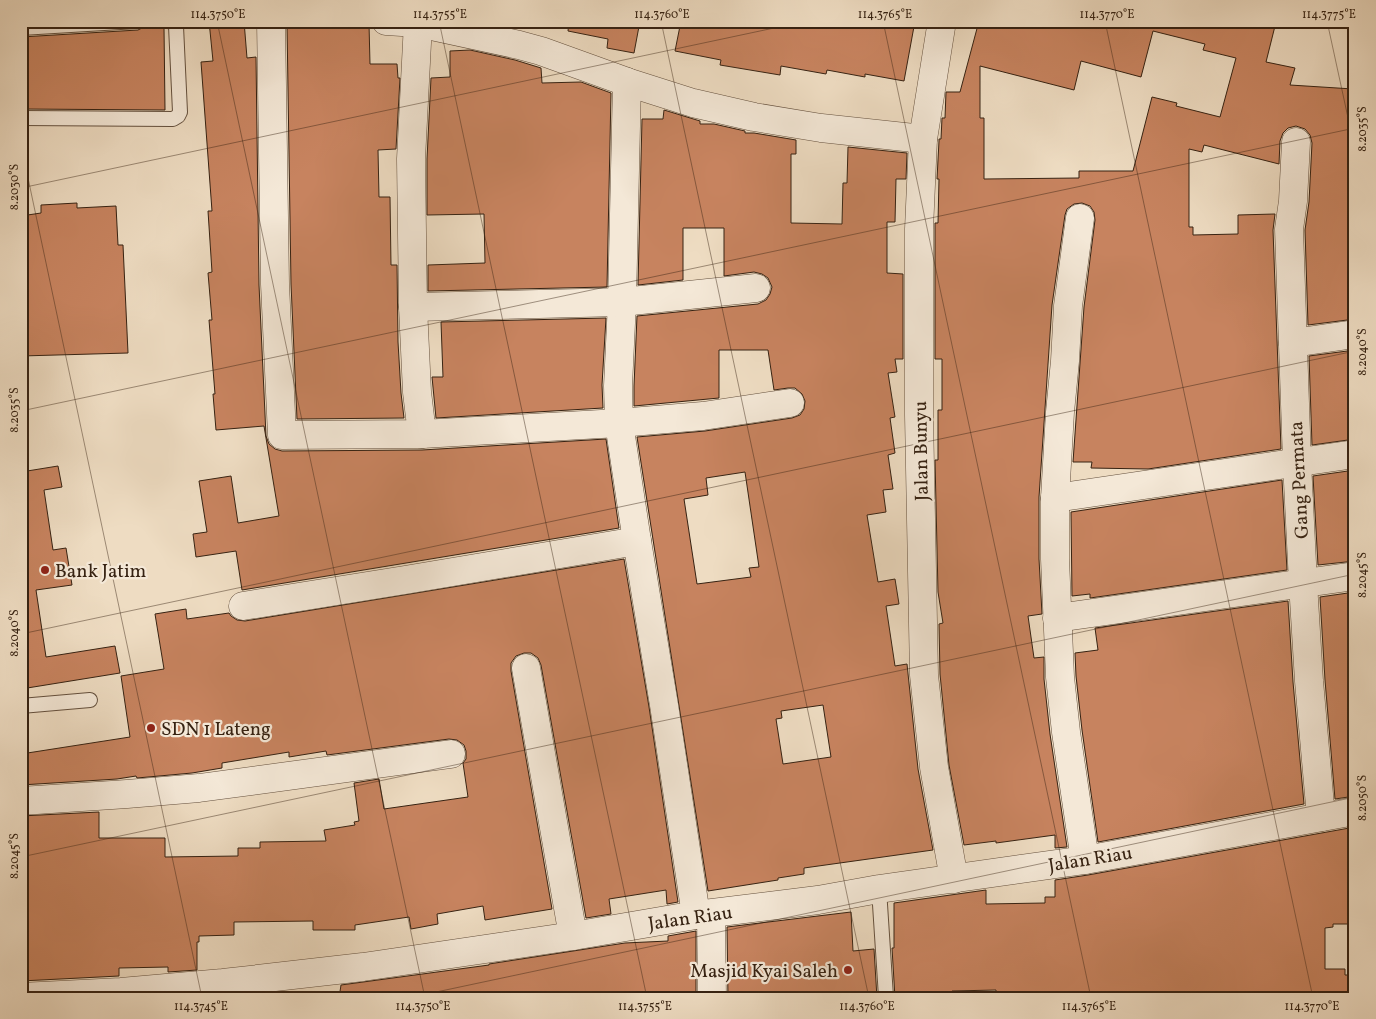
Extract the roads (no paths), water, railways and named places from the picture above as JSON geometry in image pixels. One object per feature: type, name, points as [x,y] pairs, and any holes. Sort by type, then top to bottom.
[{"type":"street","points":[[271,21],[275,284],[282,435],[422,434],[619,423],[703,416],[790,404]]},
{"type":"street","points":[[386,21],[418,23],[519,45],[693,103],[787,123],[923,139]]},
{"type":"street","name":"Jalan Bunyu","points":[[942,21],[923,139],[919,229],[919,415],[924,675],[934,767],[954,879]]},
{"type":"street","points":[[418,23],[411,159],[413,307],[422,434]]},
{"type":"street","points":[[627,82],[622,302],[618,386],[619,423],[636,541],[664,705],[704,914],[712,998]]},
{"type":"street","name":"Gang Permata","points":[[1296,142],[1292,205],[1288,229],[1303,583],[1309,681],[1321,817]]},
{"type":"street","points":[[1080,218],[1068,306],[1055,498],[1055,559],[1060,677],[1085,860]]},
{"type":"street","points":[[413,307],[622,302],[756,288]]},
{"type":"street","points":[[1293,343],[1355,334]]},
{"type":"street","points":[[1055,498],[1355,454]]},
{"type":"street","points":[[243,606],[636,541]]},
{"type":"street","points":[[1057,618],[1355,576]]},
{"type":"street","points":[[526,668],[574,936]]},
{"type":"street","points":[[21,801],[199,788],[451,754]]},
{"type":"street","name":"Jalan Riau","points":[[21,997],[121,992],[293,976],[574,936],[704,914],[818,900],[879,889],[1085,860],[1355,811]]},
{"type":"lane","points":[[21,28],[137,21]]},
{"type":"lane","points":[[21,118],[173,119],[178,116],[180,112],[176,26],[171,21]]},
{"type":"lane","points":[[21,706],[90,700]]},
{"type":"lane","points":[[879,889],[886,997]]},
{"type":"place","name":"Bank Jatim","points":[[45,570]]},
{"type":"place","name":"SDN 1 Lateng","points":[[151,728]]},
{"type":"place","name":"Masjid Kyai Saleh","points":[[848,970]]}]
